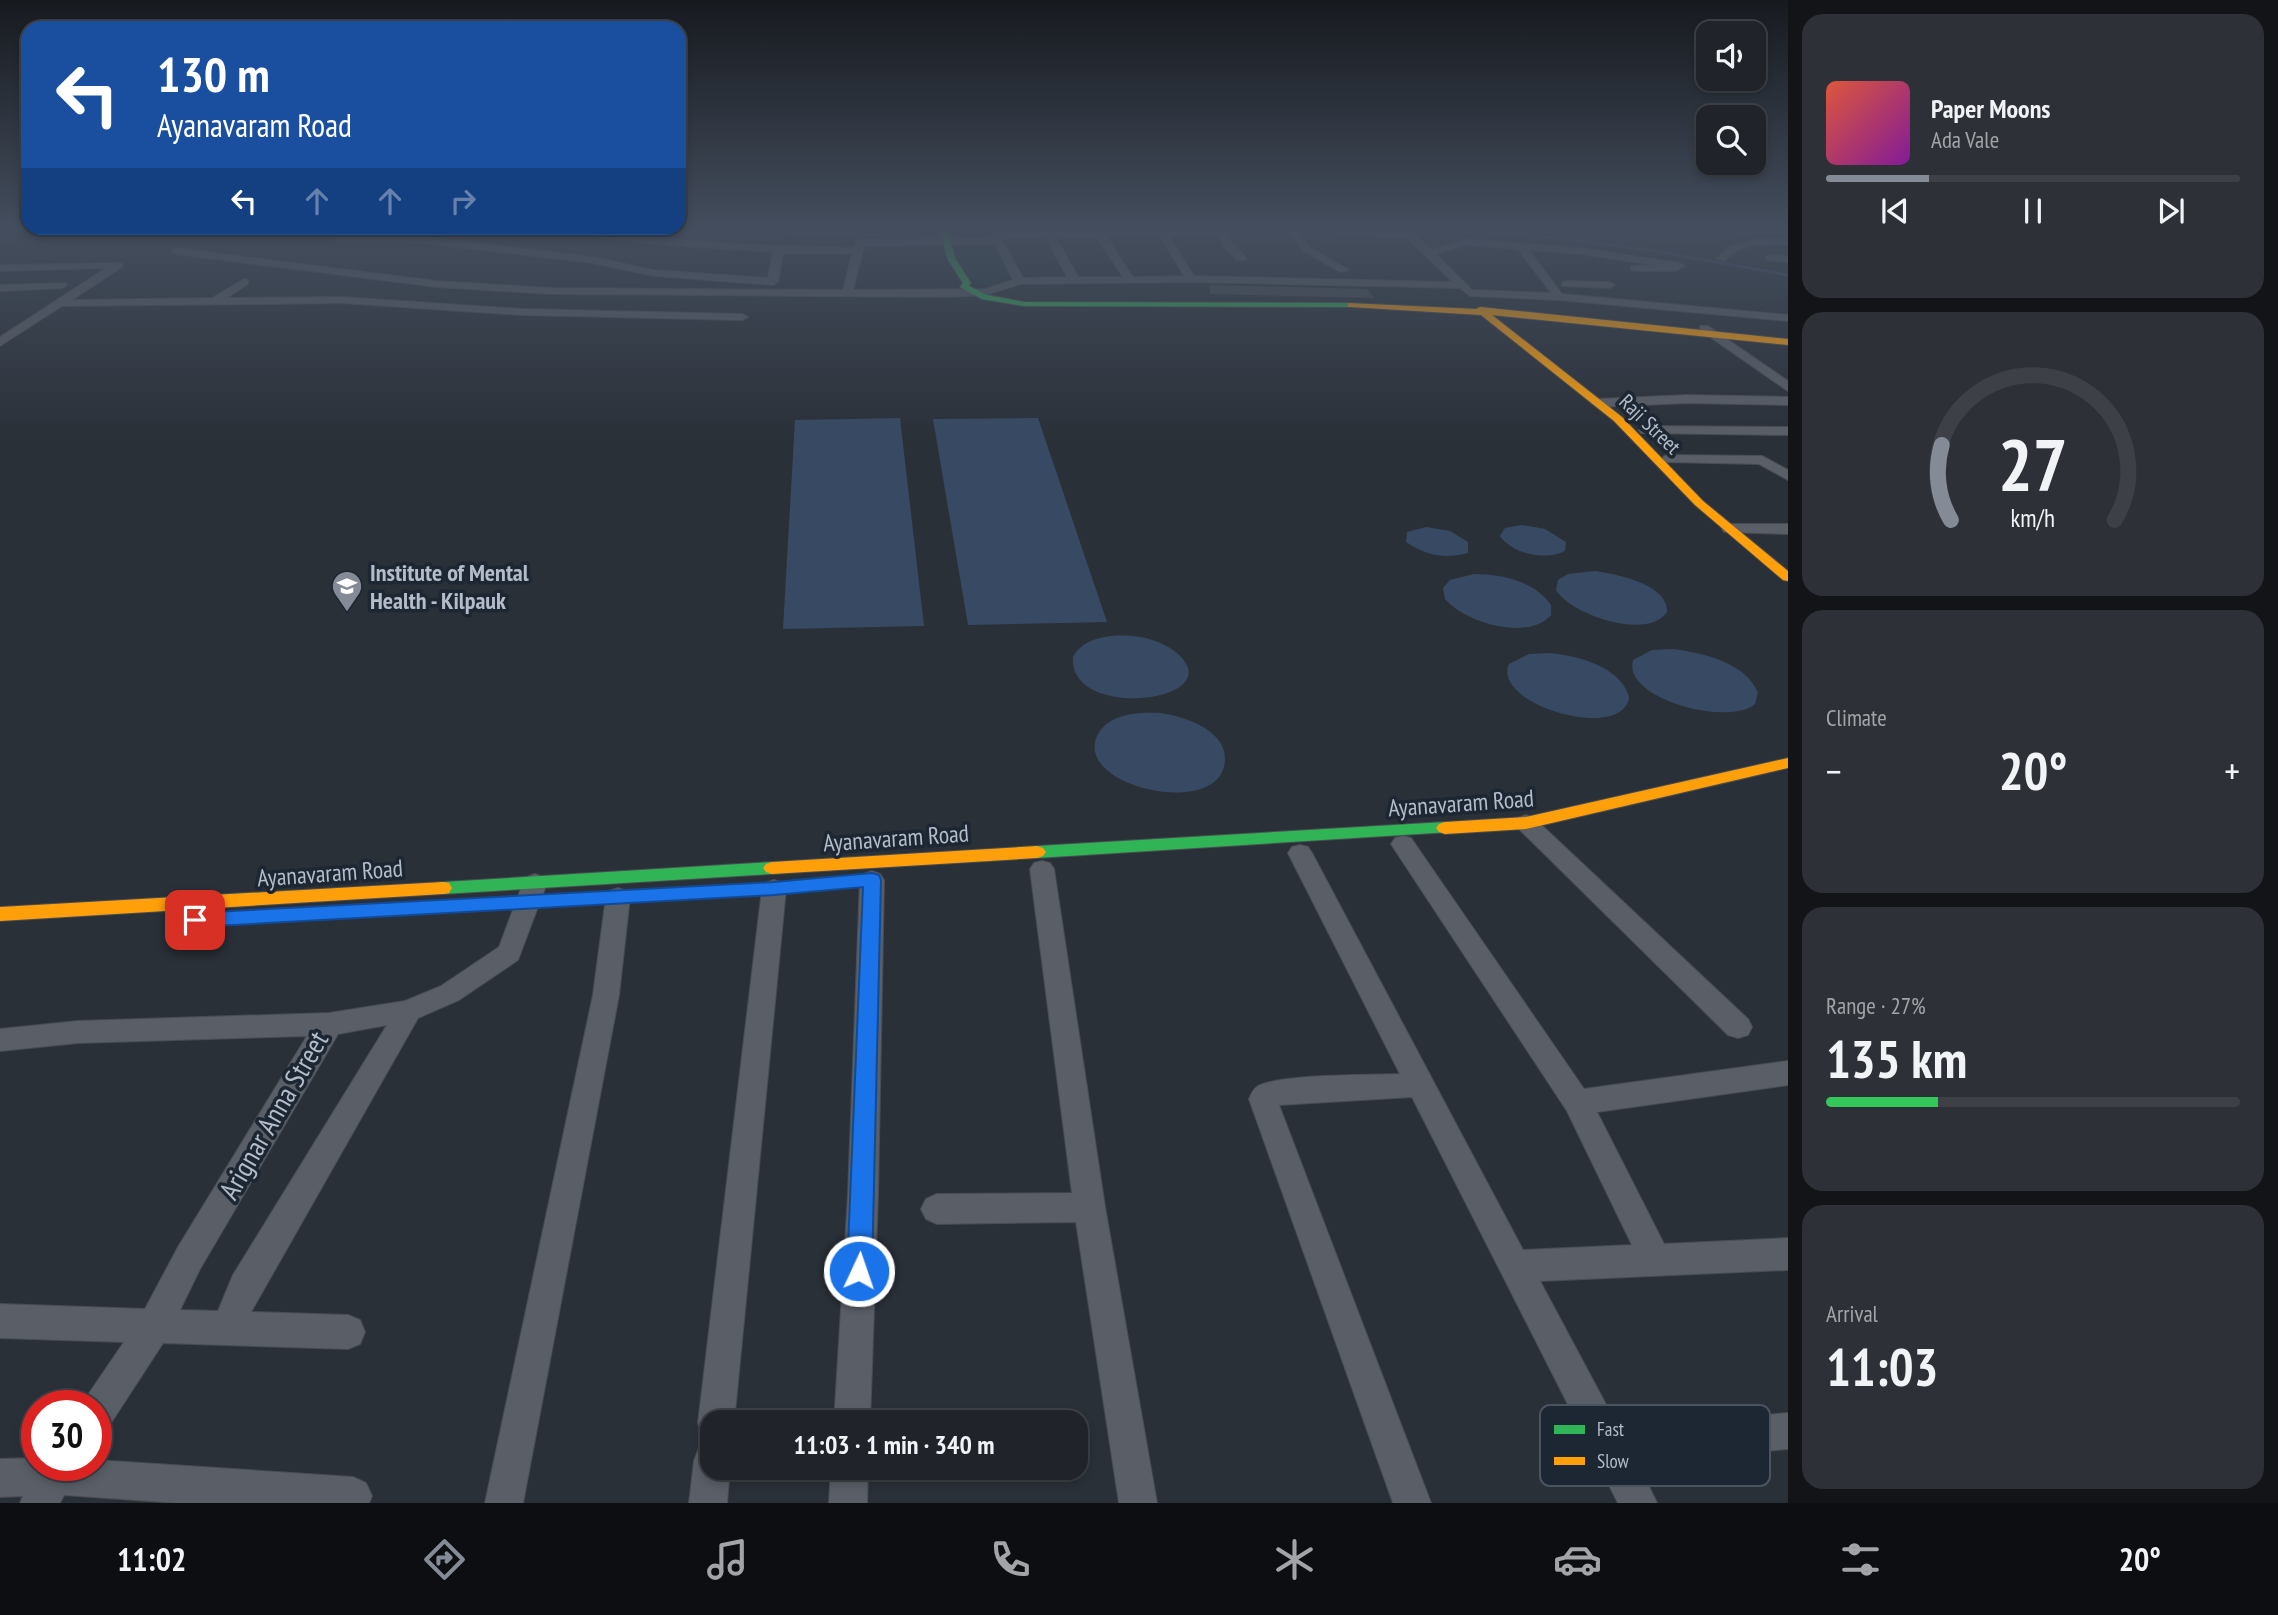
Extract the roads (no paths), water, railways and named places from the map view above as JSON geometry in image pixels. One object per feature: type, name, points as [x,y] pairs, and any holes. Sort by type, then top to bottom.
[{"type":"street","points":[[0,342],[58,298]]},
{"type":"street","points":[[1020,298],[1479,303],[1544,298]]},
{"type":"street","points":[[1421,298],[1788,339]]},
{"type":"street","points":[[1474,298],[1479,303]]},
{"type":"street","points":[[1571,298],[1788,318]]},
{"type":"street","points":[[0,300],[342,300],[495,311],[742,317]]},
{"type":"street","name":"Raji Street","points":[[1479,303],[1540,351],[1618,419],[1699,503],[1788,564]]},
{"type":"street","points":[[1707,331],[1788,387]]},
{"type":"street","name":"Raji Street","points":[[1540,351],[1618,403],[1738,529],[1788,577]]},
{"type":"street","points":[[1768,373],[1788,373]]},
{"type":"street","points":[[1598,403],[1687,399],[1788,401]]},
{"type":"street","points":[[1646,430],[1788,431]]},
{"type":"street","points":[[1669,458],[1762,460],[1788,477]]},
{"type":"street","points":[[1738,529],[1788,528]]},
{"type":"street","name":"Ayanavaram Road","points":[[0,914],[531,898],[1532,829],[1788,763]]},
{"type":"street","name":"Ayanavaram Road","points":[[1176,860],[1300,853],[1532,829],[1788,778]]},
{"type":"street","points":[[1532,829],[1738,1027]]},
{"type":"street","points":[[1403,844],[1577,1102],[1655,1259]]},
{"type":"street","points":[[1300,853],[1587,1405]]},
{"type":"street","points":[[1042,869],[1089,1206],[1138,1503]]},
{"type":"street","points":[[853,1410],[873,880]]},
{"type":"street","points":[[717,1410],[774,889]]},
{"type":"street","points":[[504,1503],[606,995],[618,897]]},
{"type":"street","points":[[330,1024],[408,1011],[450,993],[509,953],[531,898]]},
{"type":"street","points":[[0,930],[111,924]]},
{"type":"street","points":[[228,1328],[245,1287],[393,1041],[408,1011]]},
{"type":"street","name":"Arignar Anna Street","points":[[1,1043],[78,1032],[330,1024]]},
{"type":"street","name":"Arignar Anna Street","points":[[112,1390],[154,1327],[189,1258],[330,1024]]},
{"type":"street","points":[[1577,1102],[1788,1073]]},
{"type":"street","points":[[1412,1503],[1268,1117],[1264,1099],[1267,1095],[1293,1091],[1420,1086]]},
{"type":"street","points":[[937,1209],[1089,1206]]},
{"type":"street","points":[[1517,1266],[1788,1254]]},
{"type":"street","points":[[0,1321],[348,1332]]},
{"type":"street","points":[[1770,1432],[1788,1431]]},
{"type":"street","points":[[0,1478],[21,1479]]},
{"type":"street","points":[[708,1503],[710,1480]]},
{"type":"street","points":[[848,1503],[849,1480]]},
{"type":"street","points":[[52,1481],[354,1496]]},
{"type":"street","points":[[1629,1486],[1638,1503]]},
{"type":"water","points":[[900,418],[924,626],[783,629],[795,420]]},
{"type":"water","points":[[1038,418],[1107,622],[968,625],[933,419]]},
{"type":"water","points":[[1522,525],[1545,529],[1566,542],[1565,551],[1549,555],[1530,554],[1513,547],[1500,536],[1505,528]]},
{"type":"water","points":[[1426,527],[1450,531],[1468,542],[1468,553],[1436,555],[1406,542],[1407,532]]},
{"type":"water","points":[[1595,571],[1627,578],[1650,588],[1665,602],[1667,612],[1657,620],[1644,624],[1610,621],[1577,608],[1556,590],[1558,580],[1568,574]]},
{"type":"water","points":[[1474,574],[1506,577],[1527,585],[1551,605],[1551,615],[1541,623],[1512,628],[1496,626],[1466,615],[1445,599],[1443,588],[1450,580]]},
{"type":"water","points":[[1111,636],[1146,638],[1171,649],[1178,654],[1188,671],[1183,684],[1167,693],[1144,698],[1118,697],[1095,691],[1078,678],[1073,657],[1089,642]]},
{"type":"water","points":[[1673,649],[1697,653],[1733,667],[1752,682],[1758,693],[1755,704],[1742,710],[1702,710],[1680,705],[1644,687],[1634,674],[1633,660],[1652,650]]},
{"type":"water","points":[[1550,653],[1597,664],[1617,677],[1629,697],[1622,710],[1606,717],[1584,718],[1538,705],[1519,693],[1509,679],[1509,664],[1529,654]]},
{"type":"water","points":[[1160,713],[1191,721],[1218,740],[1225,759],[1218,778],[1200,789],[1175,793],[1148,789],[1123,780],[1104,767],[1095,750],[1100,731],[1105,725],[1127,715]]},
{"type":"place","name":"Institute of Mental Health - Kilpauk","points":[[347,613]]}]
